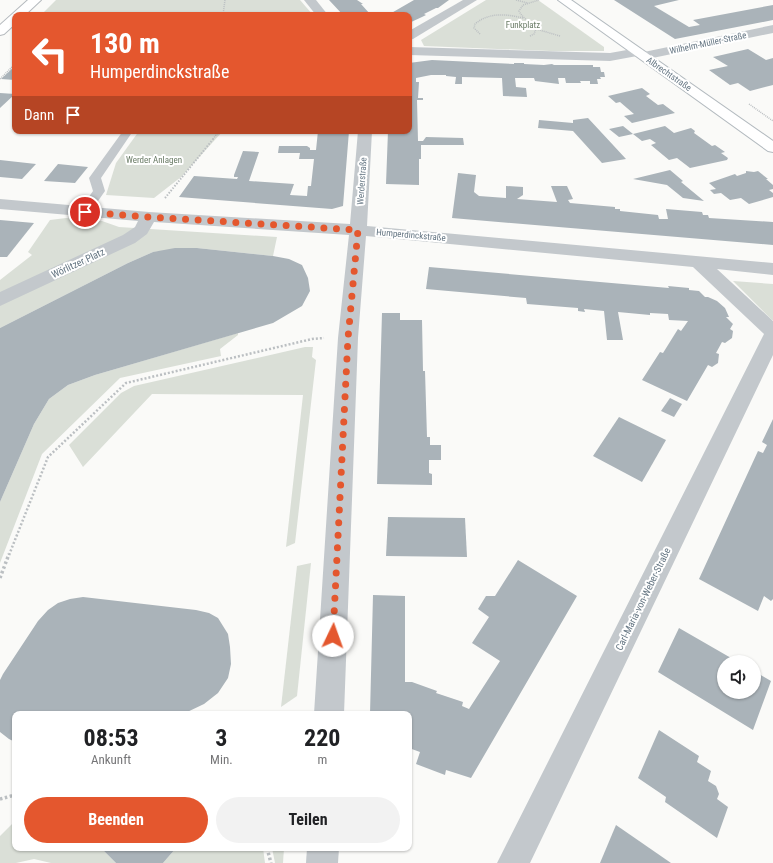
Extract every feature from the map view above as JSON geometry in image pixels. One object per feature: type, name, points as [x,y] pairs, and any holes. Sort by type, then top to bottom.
[{"type":"main road","points":[[21,12],[35,0]]},
{"type":"main road","name":"Albrechtstraße","points":[[564,0],[773,148]]},
{"type":"main road","points":[[0,31],[12,21]]},
{"type":"street","points":[[310,0],[320,12]]},
{"type":"street","points":[[412,34],[471,0]]},
{"type":"street","name":"Wilhelm-Müller-Straße","points":[[641,54],[773,29]]},
{"type":"street","points":[[412,51],[610,57],[641,54]]},
{"type":"street","name":"Werderstraße","points":[[329,711],[348,338],[365,134]]},
{"type":"street","name":"Humperdinckstraße","points":[[0,204],[149,217],[358,230],[773,269]]},
{"type":"street","name":"Wörlitzer Platz","points":[[0,300],[129,238],[141,230],[149,217]]},
{"type":"street","points":[[699,262],[773,332]]},
{"type":"street","name":"Carl-Maria-von-Weber-Straße","points":[[513,863],[773,335]]},
{"type":"street","points":[[322,863],[323,851]]},
{"type":"lane","points":[[85,212],[99,191],[95,178],[126,134]]},
{"type":"path","points":[[223,12],[225,0]]},
{"type":"path","points":[[516,0],[528,3]]},
{"type":"path","points":[[523,18],[519,11],[523,5],[538,0]]},
{"type":"path","points":[[482,36],[474,28],[475,24],[485,17],[499,15],[523,18],[532,23],[536,28],[534,34],[529,38]]},
{"type":"path","points":[[0,79],[12,67]]},
{"type":"path","points":[[165,199],[217,134]]},
{"type":"path","points":[[0,578],[48,457],[126,383],[312,339],[348,338]]},
{"type":"path","points":[[0,799],[12,796]]},
{"type":"path","points":[[268,851],[271,863]]},
{"type":"green space","points":[[56,0],[300,0],[310,12],[44,12]]},
{"type":"green space","name":"Funkplatz","points":[[486,0],[538,0],[604,47],[604,51],[550,51],[424,46],[421,40]]},
{"type":"green space","name":"Werder Anlagen","points":[[137,134],[220,134],[181,177],[154,198],[106,195],[116,163]]},
{"type":"green space","points":[[66,218],[102,221],[119,227],[277,237],[273,256],[197,248],[153,252],[128,263],[0,328],[0,280],[32,255],[28,252],[50,220]]},
{"type":"green space","points":[[733,281],[773,284],[773,320],[772,320]]},
{"type":"green space","points":[[238,333],[238,335],[220,349],[221,356],[120,378],[42,454],[0,563],[0,502],[34,424],[49,399],[68,385],[95,375]]},
{"type":"green space","points":[[305,347],[313,347],[312,357],[316,360],[295,543],[286,547],[303,395],[152,394],[83,467],[69,445],[121,393],[134,386]]},
{"type":"green space","points":[[311,563],[297,696],[281,707],[297,566]]},
{"type":"green space","points":[[12,824],[12,851],[104,851],[116,863],[51,863],[34,859],[16,863],[0,863],[0,836]]},
{"type":"green space","points":[[173,851],[263,851],[265,863],[163,863]]},
{"type":"green space","points":[[273,851],[284,851],[283,863],[275,863]]},
{"type":"building","points":[[329,0],[357,0],[363,4],[361,4],[368,12],[340,12]]},
{"type":"building","points":[[414,0],[449,0],[438,8],[412,22],[412,12],[393,12]]},
{"type":"building","points":[[614,0],[679,0],[654,6],[689,27],[700,25],[693,20],[773,5],[773,20],[675,39]]},
{"type":"building","points":[[748,49],[766,60],[773,58],[773,85],[750,91],[738,83],[730,85],[709,70],[728,66],[713,57]]},
{"type":"building","points":[[432,60],[544,65],[593,65],[593,67],[600,67],[601,72],[604,72],[605,77],[600,77],[601,79],[597,79],[598,84],[590,84],[590,81],[580,81],[581,83],[566,83],[565,78],[558,78],[559,84],[535,81],[534,78],[515,78],[516,87],[526,88],[527,97],[503,96],[502,78],[462,77],[462,84],[455,84],[456,77],[446,75],[431,75],[416,78],[416,82],[419,82],[418,98],[423,98],[423,100],[417,100],[418,141],[423,141],[426,137],[463,138],[464,145],[421,145],[421,159],[419,159],[419,185],[386,184],[388,134],[412,134],[412,63]]},
{"type":"building","points":[[12,69],[12,80],[1,79]]},
{"type":"building","points":[[642,88],[650,94],[646,96],[658,105],[663,104],[675,113],[632,123],[624,116],[634,114],[620,102],[616,103],[608,96]]},
{"type":"building","points":[[0,93],[12,94],[12,97],[0,108]]},
{"type":"building","points":[[588,118],[626,159],[602,163],[573,131],[538,128],[539,120],[573,123],[573,120]]},
{"type":"building","points":[[623,126],[633,134],[619,137],[609,129]]},
{"type":"building","points":[[665,126],[674,133],[691,128],[695,131],[694,133],[712,146],[715,145],[725,152],[721,153],[728,158],[727,160],[690,168],[677,158],[669,160],[651,145],[656,143],[650,139],[642,141],[633,134]]},
{"type":"building","points":[[318,134],[349,134],[343,206],[332,209],[179,197],[194,176],[237,179],[238,177],[234,177],[234,175],[243,151],[259,152],[249,181],[294,184],[290,195],[307,196],[308,186],[311,186],[314,159],[299,159],[300,153],[278,153],[279,146],[307,146],[310,150],[316,150]]},
{"type":"building","points":[[0,160],[36,164],[22,179],[0,177]]},
{"type":"building","points":[[58,164],[88,167],[75,183],[44,181]]},
{"type":"building","points":[[670,170],[683,181],[681,182],[704,201],[683,198],[667,185],[633,179]]},
{"type":"building","points":[[746,171],[758,171],[768,179],[766,179],[773,185],[773,189],[769,190],[773,193],[773,197],[749,204],[741,198],[730,200],[721,193],[714,194],[710,190],[716,189],[709,183],[735,174],[737,176],[746,173]]},
{"type":"building","points":[[458,173],[476,175],[474,192],[479,196],[506,198],[506,186],[523,187],[523,195],[517,199],[557,202],[551,186],[567,186],[573,199],[568,200],[570,203],[615,207],[615,209],[620,209],[620,211],[658,215],[659,219],[668,219],[666,209],[702,212],[703,215],[708,215],[709,218],[773,222],[773,245],[452,218]]},
{"type":"building","points":[[0,220],[34,223],[7,257],[0,257]]},
{"type":"building","points":[[175,248],[197,248],[289,259],[302,265],[308,278],[310,291],[302,306],[273,323],[95,375],[68,385],[49,399],[34,424],[0,502],[0,328],[128,263],[153,252]]},
{"type":"building","points":[[429,267],[669,288],[668,286],[689,288],[689,290],[699,291],[705,297],[717,301],[725,308],[729,317],[726,317],[733,324],[730,329],[733,331],[732,338],[725,343],[722,342],[716,353],[719,354],[718,363],[712,367],[708,365],[687,401],[642,380],[660,352],[663,353],[678,329],[681,331],[688,321],[669,320],[668,314],[650,313],[650,315],[618,312],[623,340],[607,340],[604,311],[584,309],[585,312],[578,311],[578,308],[527,304],[526,298],[426,289]]},
{"type":"building","points":[[382,313],[400,313],[400,320],[422,320],[427,437],[430,437],[430,445],[441,445],[441,460],[429,460],[429,473],[432,474],[432,485],[377,484]]},
{"type":"building","points":[[670,398],[682,404],[674,417],[661,411]]},
{"type":"building","points":[[619,417],[666,440],[642,482],[593,456]]},
{"type":"building","points":[[773,419],[773,599],[771,601],[764,596],[758,611],[699,579],[758,451],[763,453],[767,445],[762,442]]},
{"type":"building","points":[[388,517],[465,518],[467,557],[386,556]]},
{"type":"building","points":[[518,560],[577,596],[471,778],[446,770],[445,775],[416,764],[420,752],[412,749],[412,711],[370,711],[373,595],[405,596],[405,682],[412,682],[437,691],[436,693],[463,702],[462,706],[469,709],[500,661],[472,643],[489,617],[478,609],[486,596],[495,596]]},
{"type":"building","points":[[83,597],[196,610],[209,613],[218,618],[228,634],[231,664],[228,678],[218,693],[204,704],[189,711],[12,711],[12,740],[9,739],[0,732],[0,680],[38,621],[48,610],[58,603]]},
{"type":"building","points":[[679,628],[726,655],[717,655],[717,699],[761,699],[761,675],[771,681],[753,730],[658,672]]},
{"type":"building","points":[[659,730],[699,756],[697,762],[711,771],[708,781],[716,786],[719,794],[717,799],[728,807],[717,838],[665,802],[666,797],[638,778]]},
{"type":"building","points":[[616,825],[671,863],[600,863]]},
{"type":"building","points":[[104,851],[173,851],[163,863],[116,863]]},
{"type":"route","points":[[85,212],[358,230],[348,338],[333,636]]}]
